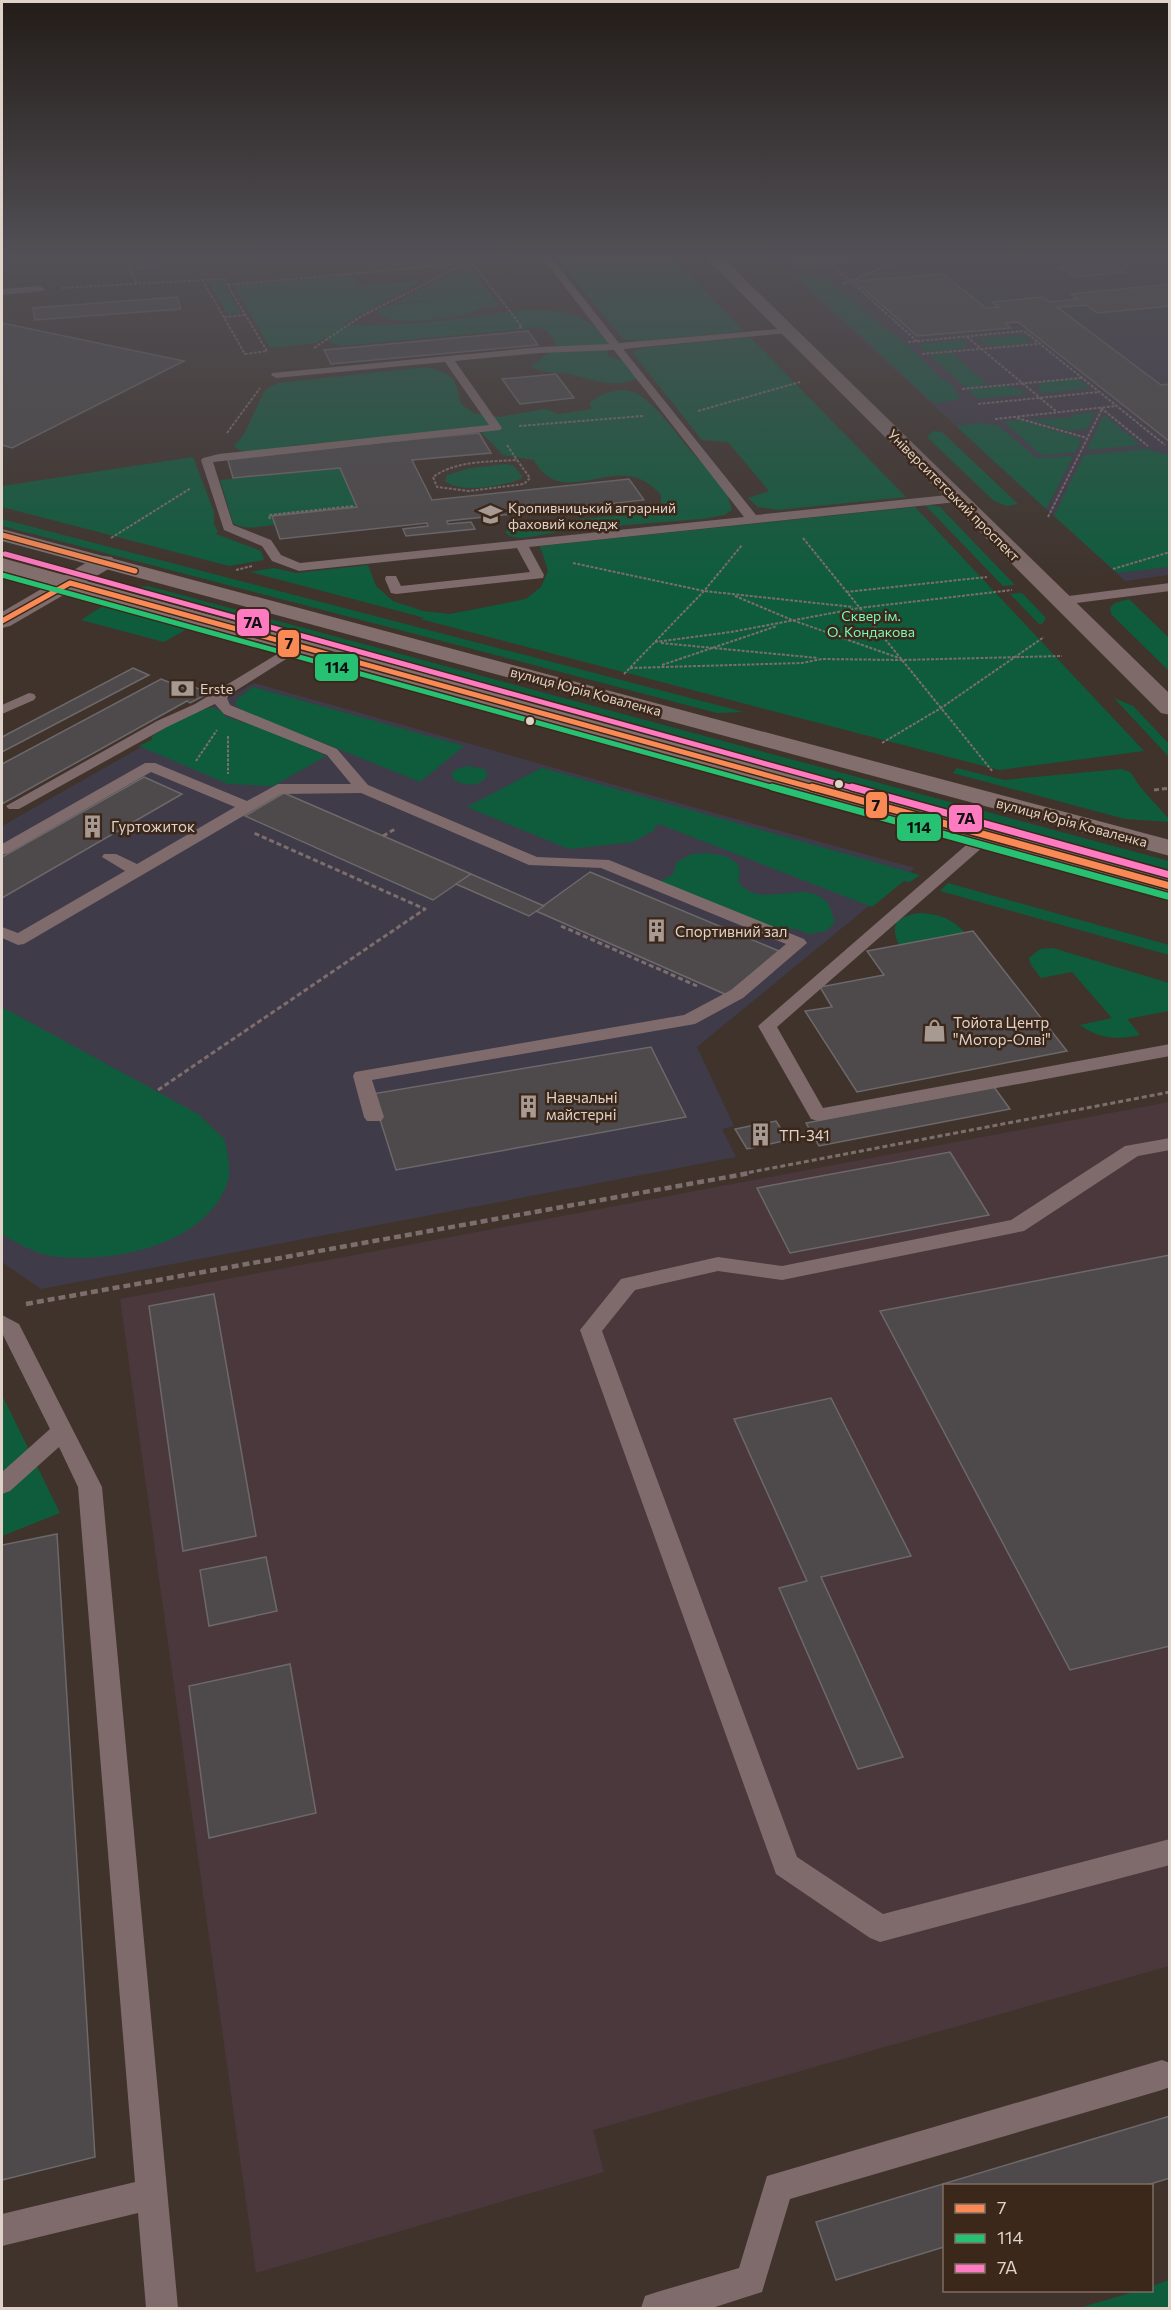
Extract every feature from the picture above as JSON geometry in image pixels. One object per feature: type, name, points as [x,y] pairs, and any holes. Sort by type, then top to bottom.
[{"type":"main road","name":"Університетський проспект","points":[[821,364],[1170,708]]},
{"type":"main road","name":"вулиця Юрія Коваленка","points":[[2,535],[1170,848]]},
{"type":"main road","points":[[2,564],[1170,886]]},
{"type":"main road","points":[[1129,837],[1170,831]]},
{"type":"street","points":[[2,621],[104,562]]},
{"type":"lane","points":[[276,375],[396,364]]},
{"type":"lane","points":[[451,364],[496,428],[207,460],[228,527],[267,543],[276,558],[299,567],[387,569],[524,548],[757,519],[957,498]]},
{"type":"lane","points":[[630,364],[757,519]]},
{"type":"lane","points":[[387,569],[396,590],[538,575],[524,548]]},
{"type":"lane","points":[[1061,601],[1170,587]]},
{"type":"lane","points":[[14,806],[162,724],[200,707],[297,646]]},
{"type":"lane","points":[[224,691],[220,698],[229,711],[332,752],[363,788]]},
{"type":"lane","points":[[2,710],[29,697]]},
{"type":"lane","points":[[2,850],[150,766],[248,807]]},
{"type":"lane","points":[[2,932],[18,939],[278,789],[363,788],[535,862],[603,864],[798,943],[737,994],[689,1020],[362,1076],[374,1117]]},
{"type":"lane","points":[[986,836],[766,1026],[818,1115],[1170,1050]]},
{"type":"lane","points":[[110,857],[138,871]]},
{"type":"lane","points":[[1170,1144],[1132,1151],[1017,1226],[782,1272],[718,1264],[628,1284],[591,1330],[786,1865],[880,1928],[1170,1852]]},
{"type":"lane","points":[[2,1323],[11,1329],[90,1487],[162,2308]]},
{"type":"lane","points":[[2,1485],[62,1431]]},
{"type":"lane","points":[[657,2308],[751,2281],[778,2187],[1162,2075]]},
{"type":"lane","points":[[2,2230],[152,2194]]},
{"type":"path","points":[[999,364],[1058,412]]},
{"type":"path","points":[[1064,364],[1166,445]]},
{"type":"path","points":[[962,389],[1082,378]]},
{"type":"path","points":[[518,460],[459,466],[439,471],[433,477],[437,487],[449,491],[524,484],[530,478],[518,460],[496,428],[702,411],[800,382]]},
{"type":"path","points":[[978,404],[1100,392]]},
{"type":"path","points":[[995,419],[1118,406]]},
{"type":"path","points":[[1048,518],[1101,408]]},
{"type":"path","points":[[1101,408],[1148,446]]},
{"type":"path","points":[[1013,417],[1088,438]]},
{"type":"path","points":[[116,535],[197,484],[195,469],[209,467]]},
{"type":"path","points":[[251,536],[272,525],[268,515],[354,506]]},
{"type":"path","points":[[786,516],[993,772]]},
{"type":"path","points":[[622,675],[704,591],[757,519]]},
{"type":"path","points":[[524,548],[704,591],[859,608]]},
{"type":"path","points":[[1106,571],[1170,552]]},
{"type":"path","points":[[846,592],[987,577]]},
{"type":"path","points":[[654,642],[731,632],[859,608],[1019,589]]},
{"type":"path","points":[[731,594],[792,620],[902,660]]},
{"type":"path","points":[[656,667],[792,620]]},
{"type":"path","points":[[881,743],[941,708],[1044,638]]},
{"type":"path","points":[[654,642],[822,658],[902,660],[1062,656]]},
{"type":"path","points":[[630,668],[802,663],[822,658]]},
{"type":"path","points":[[184,780],[229,711]]},
{"type":"path","points":[[228,799],[229,711]]},
{"type":"path","points":[[1154,790],[1170,788]]},
{"type":"path","points":[[158,1090],[425,909],[226,820]]},
{"type":"path","points":[[383,836],[395,829]]},
{"type":"path","points":[[561,926],[728,999]]},
{"type":"path","points":[[23,1305],[791,1166],[1170,1092]]},
{"type":"shaded area","points":[[888,364],[1169,364],[1169,575],[1125,581]]},
{"type":"shaded area","points":[[254,683],[915,868],[697,1047],[734,1126],[722,1129],[736,1157],[41,1289],[2,1262],[2,826]]},
{"type":"shaded area","points":[[1169,1102],[1169,1966],[593,2130],[604,2172],[256,2273],[120,1299]]},
{"type":"green space","points":[[535,364],[631,364],[635,365],[642,377],[613,383],[531,367]]},
{"type":"green space","points":[[641,364],[776,364],[906,497],[778,510],[758,507],[748,498],[769,491],[728,442],[702,440]]},
{"type":"green space","points":[[891,364],[926,364],[939,377],[951,384],[960,399],[935,403]]},
{"type":"green space","points":[[939,364],[964,364],[988,385],[966,388]]},
{"type":"green space","points":[[426,367],[448,374],[455,382],[461,404],[474,413],[499,417],[545,409],[559,414],[591,409],[590,402],[605,394],[622,390],[633,392],[650,404],[700,461],[717,476],[728,496],[732,510],[724,515],[702,519],[575,529],[523,538],[512,537],[505,533],[509,527],[648,513],[661,507],[661,495],[642,480],[621,475],[580,482],[555,480],[544,473],[534,460],[503,455],[478,429],[297,445],[251,453],[234,446],[244,434],[265,390],[278,383]]},
{"type":"green space","points":[[1078,379],[1089,388],[1043,393],[1037,388],[1041,386],[1041,383]]},
{"type":"green space","points":[[1006,386],[1020,389],[1026,394],[978,399],[968,390]]},
{"type":"green space","points":[[1095,413],[1087,429],[1069,431],[1029,419],[1071,418],[1071,415]]},
{"type":"green space","points":[[1104,415],[1141,445],[1087,450]]},
{"type":"green space","points":[[1020,420],[1076,437],[1081,441],[1075,452],[1041,455],[1004,422]]},
{"type":"green space","points":[[982,423],[998,426],[1037,458],[1073,456],[1046,509],[956,426]]},
{"type":"green space","points":[[933,431],[942,432],[1018,504],[1007,506],[994,501],[927,437]]},
{"type":"green space","points":[[1146,449],[1169,455],[1169,567],[1117,573],[1054,516],[1084,455]]},
{"type":"green space","points":[[193,457],[214,512],[214,524],[218,532],[216,534],[261,551],[264,560],[229,566],[2,507],[2,486]]},
{"type":"green space","points":[[506,464],[514,466],[522,476],[521,479],[493,486],[471,488],[452,485],[445,481],[447,475],[471,468]]},
{"type":"green space","points":[[340,468],[357,507],[272,516],[275,525],[259,527],[243,527],[233,523],[220,480]]},
{"type":"green space","points":[[924,504],[940,507],[1015,585],[1003,586]]},
{"type":"green space","name":"Сквер ім. О. Кондакова","points":[[915,507],[1144,751],[999,770],[420,619],[425,618],[250,572],[274,568],[296,573],[368,565],[376,586],[393,601],[423,611],[450,614],[526,599],[541,587],[548,571],[540,546]]},
{"type":"green space","points":[[2,519],[744,712],[717,713],[2,526]]},
{"type":"green space","points":[[148,586],[1169,861],[1169,872],[136,590],[138,587]]},
{"type":"green space","points":[[1022,593],[1046,618],[1042,624],[1039,624],[1010,594]]},
{"type":"green space","points":[[1129,599],[1169,638],[1169,671],[1111,614],[1110,608],[1115,603]]},
{"type":"green space","points":[[103,606],[187,629],[164,642],[81,620]]},
{"type":"green space","points":[[253,687],[464,746],[420,782],[314,739],[307,748],[326,756],[273,786],[228,784],[139,746],[153,739],[151,737],[173,723],[212,707],[224,713],[224,716],[244,723],[243,711],[236,705],[236,700]]},
{"type":"green space","points":[[1114,698],[1133,706],[1169,744],[1169,757]]},
{"type":"green space","points":[[468,766],[484,769],[488,774],[482,781],[473,784],[464,784],[454,780],[451,774],[457,769]]},
{"type":"green space","points":[[541,768],[920,875],[910,882],[904,881],[872,907],[659,824],[654,827],[655,830],[633,842],[569,849],[467,807]]},
{"type":"green space","points":[[957,768],[1004,780],[1121,769],[1130,772],[1169,819],[1169,822],[1125,819],[953,773]]},
{"type":"green space","points":[[708,853],[725,856],[738,864],[740,874],[738,881],[747,890],[770,895],[796,892],[819,896],[828,904],[835,922],[826,931],[809,934],[796,929],[776,930],[658,883],[673,874],[677,862],[692,854]]},
{"type":"green space","points":[[948,883],[1169,945],[1169,955],[940,891]]},
{"type":"green space","points":[[919,913],[944,918],[965,933],[899,945],[895,931],[897,922]]},
{"type":"green space","points":[[1053,948],[1169,983],[1169,1011],[1127,1019],[1140,1035],[1124,1038],[1108,1037],[1087,1030],[1080,1025],[1112,1018],[1072,972],[1041,978],[1031,965],[1029,958],[1040,949]]},
{"type":"green space","points":[[2,1007],[198,1114],[225,1140],[229,1166],[228,1181],[217,1203],[201,1220],[181,1234],[158,1244],[133,1252],[83,1258],[45,1254],[2,1234]]},
{"type":"green space","points":[[2,1395],[60,1513],[2,1536]]},
{"type":"green space","points":[[1169,2280],[1169,2308],[1079,2308],[1134,2292],[1153,2292],[1153,2286]]},
{"type":"building","points":[[2,364],[178,364],[12,448],[2,445]]},
{"type":"building","points":[[1071,364],[1133,364],[1161,385],[1170,384],[1170,442]]},
{"type":"building","points":[[556,374],[574,398],[520,404],[502,379]]},
{"type":"building","points":[[479,433],[491,453],[412,460],[432,500],[629,479],[644,500],[447,521],[448,524],[471,522],[475,529],[406,536],[403,529],[428,526],[427,523],[280,539],[272,516],[357,507],[340,468],[233,478],[227,457]]},
{"type":"building","points":[[133,668],[149,675],[2,752],[2,737]]},
{"type":"building","points":[[161,679],[186,689],[192,686],[209,693],[190,703],[187,701],[2,804],[2,764]]},
{"type":"building","name":"Гуртожиток","points":[[144,777],[182,794],[2,898],[2,857]]},
{"type":"building","points":[[284,793],[471,874],[433,900],[245,816]]},
{"type":"building","name":"Спортивний зал","points":[[590,872],[779,951],[727,995],[536,911]]},
{"type":"building","points":[[471,874],[544,906],[529,916],[456,884]]},
{"type":"building","name":"Тойота Центр \"Мотор-Олві\"","points":[[973,931],[1067,1051],[857,1092],[805,1011],[832,1007],[820,987],[884,975],[867,951]]},
{"type":"building","name":"Навчальні майстерні","points":[[651,1047],[686,1117],[396,1170],[372,1094]]},
{"type":"building","points":[[994,1087],[1010,1109],[819,1146],[806,1123]]},
{"type":"building","name":"ТП-341","points":[[776,1121],[788,1140],[747,1149],[735,1129]]},
{"type":"building","points":[[950,1152],[989,1215],[790,1253],[757,1188]]},
{"type":"building","points":[[1170,1255],[1170,1646],[1070,1670],[880,1311]]},
{"type":"building","points":[[214,1294],[256,1536],[183,1551],[149,1306]]},
{"type":"building","points":[[831,1398],[911,1556],[821,1577],[903,1757],[858,1769],[779,1588],[807,1581],[734,1419]]},
{"type":"building","points":[[57,1534],[95,2157],[2,2180],[2,1545]]},
{"type":"building","points":[[266,1557],[277,1611],[209,1626],[200,1570]]},
{"type":"building","points":[[290,1664],[316,1813],[209,1838],[189,1686]]},
{"type":"building","points":[[1170,2116],[1170,2178],[1150,2184],[943,2184],[943,2247],[836,2280],[816,2222]]},
{"type":"transit line","name":"7","points":[[2,535],[135,571]]},
{"type":"transit line","name":"7А","points":[[5,554],[1170,875]]},
{"type":"transit line","name":"114","points":[[2,575],[1167,896]]},
{"type":"transit line","name":"7","points":[[2,621],[70,583],[1170,886]]},
{"type":"place","name":"Кропивницький аграрний фаховий коледж","points":[[490,515]]},
{"type":"place","name":"Erste","points":[[182,688]]},
{"type":"place","name":"Гуртожиток","points":[[93,826]]},
{"type":"place","name":"Спортивний зал","points":[[657,931]]},
{"type":"place","name":"Тойота Центр \"Мотор-Олві\"","points":[[935,1031]]},
{"type":"place","name":"Навчальні майстерні","points":[[528,1106]]},
{"type":"place","name":"ТП-341","points":[[761,1135]]}]
